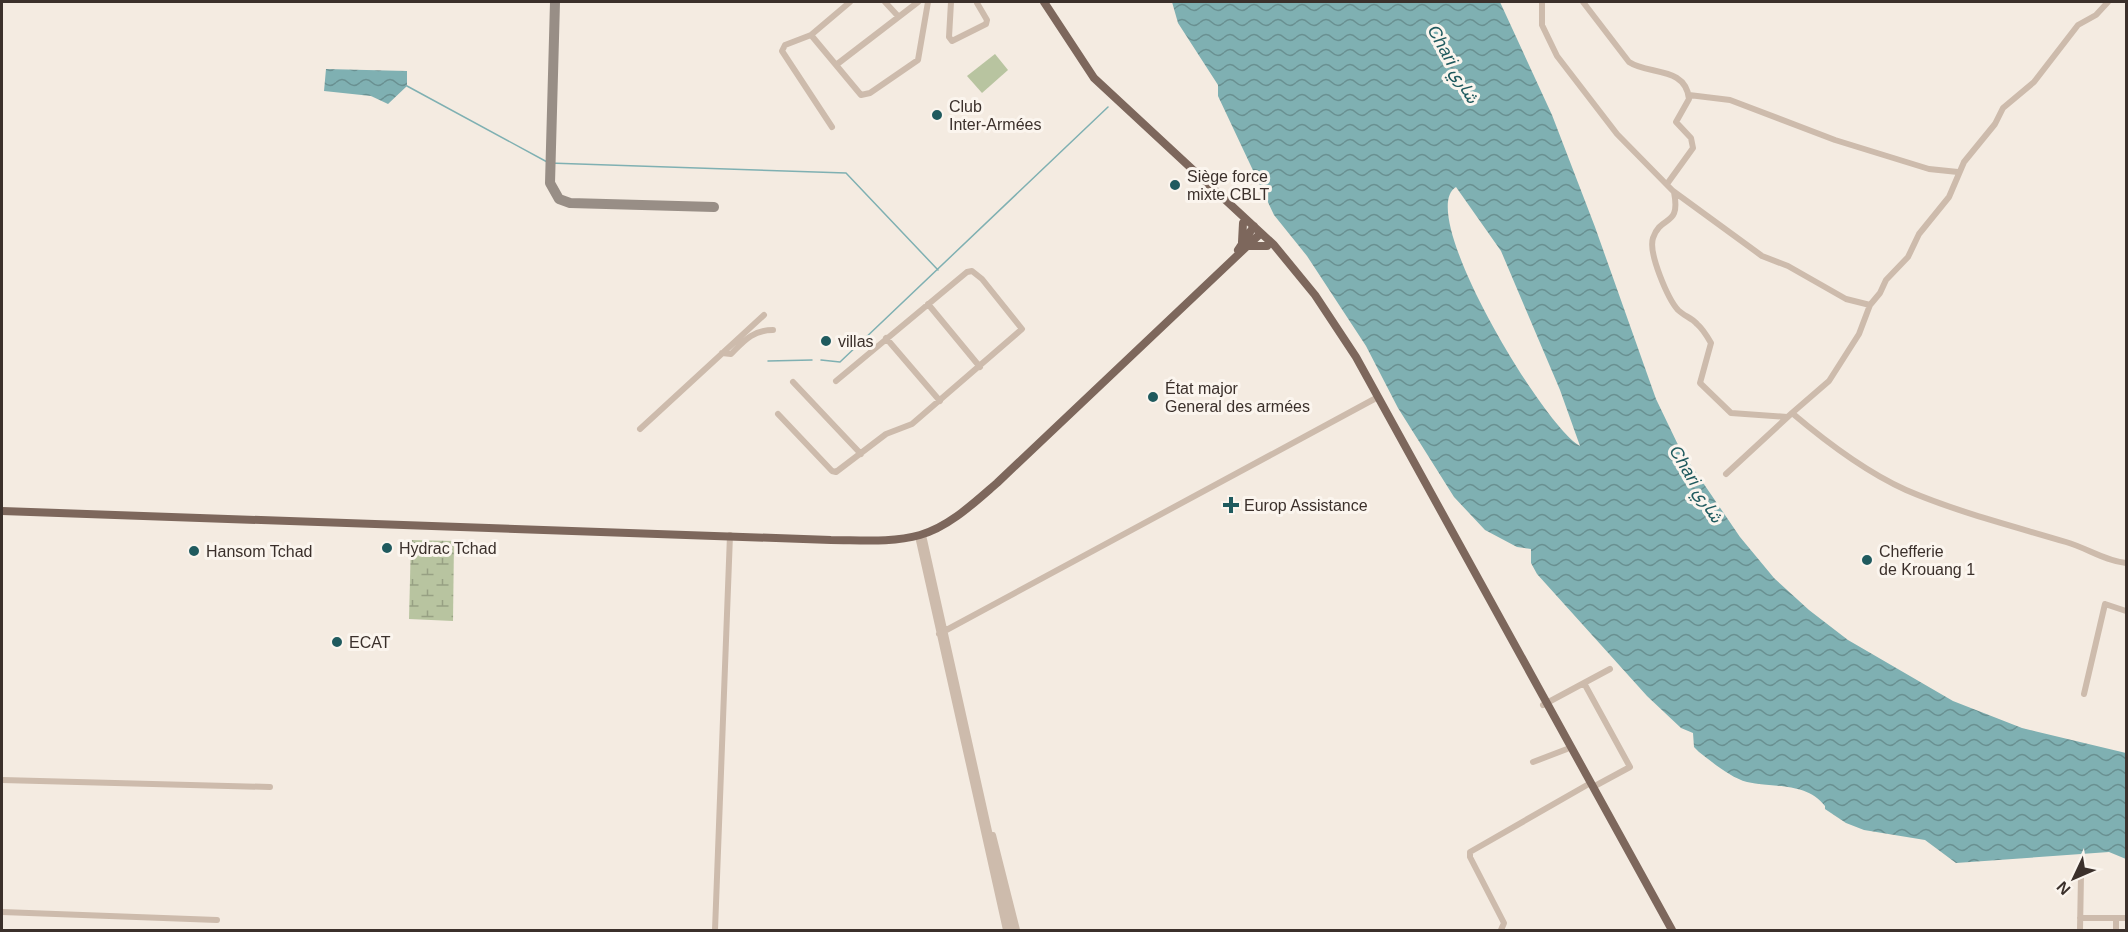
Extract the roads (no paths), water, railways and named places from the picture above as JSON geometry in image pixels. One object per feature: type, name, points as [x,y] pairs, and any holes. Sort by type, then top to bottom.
[{"type":"main road","points":[[1039,2],[1085,73],[1103,95],[1243,223],[1253,228]]},
{"type":"main road","points":[[1044,2],[1080,60],[1106,92],[1259,235],[1318,306],[1376,398]]},
{"type":"main road","points":[[1243,223],[1244,245]]},
{"type":"main road","points":[[2,511],[730,534],[840,540],[921,538],[959,514],[997,483],[1236,254],[1253,228]]},
{"type":"main road","points":[[1244,245],[1259,235]]},
{"type":"main road","points":[[1259,235],[1294,268],[1321,303],[1545,704],[1666,930]]},
{"type":"main road","points":[[1244,245],[1267,246]]},
{"type":"main road","points":[[1545,704],[1567,749],[1590,786]]},
{"type":"main road","points":[[1647,891],[1671,930]]},
{"type":"street","points":[[832,127],[782,53],[785,45],[811,35],[850,2]]},
{"type":"street","points":[[885,2],[897,15]]},
{"type":"street","points":[[836,65],[897,15],[918,2]]},
{"type":"street","points":[[811,35],[861,95],[870,93],[912,65],[920,53],[928,2]]},
{"type":"street","points":[[951,2],[949,37],[952,41],[986,24],[987,20],[978,2]]},
{"type":"street","points":[[1542,2],[1542,25],[1557,56],[1617,134],[1673,191],[1759,254],[1788,266],[1846,299],[1870,305]]},
{"type":"street","points":[[1583,2],[1629,62],[1637,67],[1668,73],[1679,80],[1689,95],[1730,100],[1793,126],[1835,140],[1929,169],[1958,172]]},
{"type":"street","points":[[1726,474],[1829,381],[1859,334],[1870,305],[1880,293],[1890,274],[1908,257],[1919,234],[1948,197],[1958,172],[1995,124],[2003,108],[2034,82],[2078,25],[2096,15],[2108,2]]},
{"type":"street","points":[[1667,184],[1693,148],[1691,138],[1676,122],[1685,108],[1689,95]]},
{"type":"street","points":[[1673,191],[1676,204],[1674,215],[1653,236],[1652,250],[1662,280],[1678,310],[1698,324],[1711,343],[1700,383],[1731,413],[1790,415],[1854,459],[1904,489],[1965,513],[2070,543],[2115,562],[2127,563]]},
{"type":"street","points":[[778,414],[832,471],[836,472],[886,434],[912,424],[1022,329],[982,279],[972,271],[967,272],[836,381]]},
{"type":"street","points":[[928,304],[980,367]]},
{"type":"street","points":[[640,429],[764,315]]},
{"type":"street","points":[[722,353],[730,354],[750,335],[760,330],[773,330]]},
{"type":"street","points":[[886,338],[939,401]]},
{"type":"street","points":[[793,382],[861,454]]},
{"type":"street","points":[[941,634],[1376,398]]},
{"type":"street","points":[[715,930],[730,534]]},
{"type":"street","points":[[921,538],[941,634],[1011,930]]},
{"type":"street","points":[[2084,694],[2105,604],[2127,611]]},
{"type":"street","points":[[1545,704],[1610,669]]},
{"type":"street","points":[[1501,930],[1504,923],[1470,857],[1470,852],[1630,766],[1584,683]]},
{"type":"street","points":[[1533,762],[1567,749]]},
{"type":"street","points":[[2,780],[270,787]]},
{"type":"street","points":[[987,833],[1006,930]]},
{"type":"street","points":[[987,833],[995,838],[1017,930]]},
{"type":"street","points":[[2080,930],[2081,875]]},
{"type":"street","points":[[2,912],[217,920]]},
{"type":"street","points":[[2080,918],[2127,918]]},
{"type":"street","points":[[2116,918],[2116,930]]},
{"type":"water","name":"Chari شاري","points":[[1172,2],[1500,2],[1552,115],[1595,227],[1656,399],[1680,449],[1740,537],[1774,578],[1809,610],[1848,640],[1953,701],[2022,728],[2126,753],[2126,859],[2109,852],[1956,863],[1925,840],[1864,830],[1846,823],[1825,809],[1817,798],[1799,789],[1741,780],[1699,752],[1694,747],[1693,733],[1681,728],[1647,696],[1537,574],[1531,563],[1531,549],[1517,547],[1485,530],[1454,497],[1398,408],[1366,346],[1307,256],[1274,215],[1218,96],[1218,85],[1178,23]],"holes":[[[1456,187],[1501,251],[1560,390],[1580,446],[1563,430],[1540,401],[1514,362],[1467,275],[1453,235],[1448,205]]]},
{"type":"water","points":[[326,69],[407,71],[407,86],[388,104],[371,96],[324,91]]},
{"type":"waterway","points":[[407,86],[549,163],[846,173],[938,270]]},
{"type":"waterway","points":[[821,360],[840,362],[1108,107]]},
{"type":"waterway","points":[[768,361],[812,360]]},
{"type":"place","name":"Club Inter-Armées","points":[[937,115]]},
{"type":"place","name":"Siège force mixte CBLT","points":[[1175,185]]},
{"type":"place","name":"villas","points":[[826,341]]},
{"type":"place","name":"État major General des armées","points":[[1153,397]]},
{"type":"place","name":"Europ Assistance","points":[[1231,505]]},
{"type":"place","name":"Hydrac Tchad","points":[[387,548]]},
{"type":"place","name":"Hansom Tchad","points":[[194,551]]},
{"type":"place","name":"Chefferie de Krouang 1","points":[[1867,560]]},
{"type":"place","name":"ECAT","points":[[337,642]]}]
